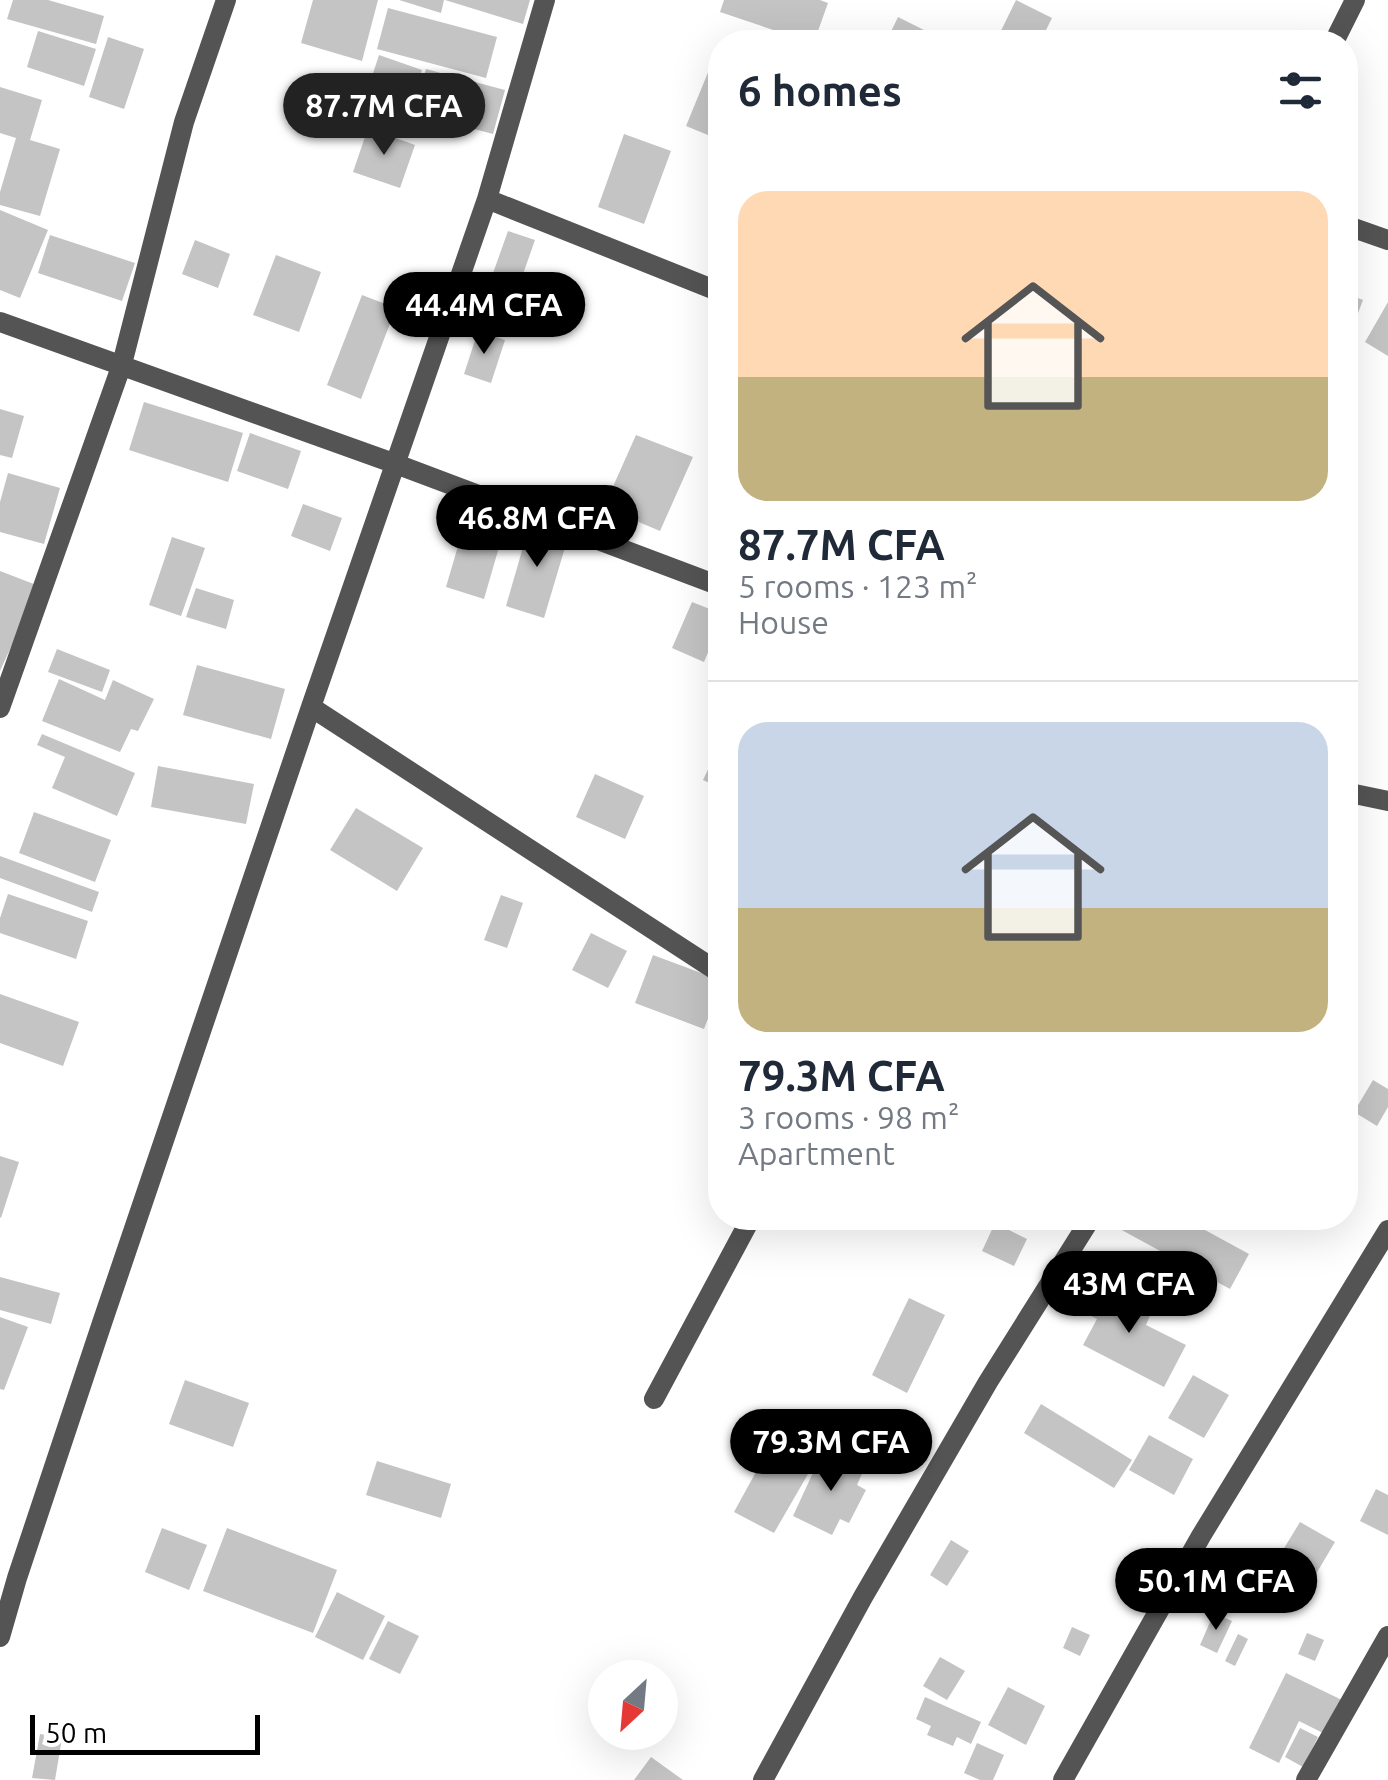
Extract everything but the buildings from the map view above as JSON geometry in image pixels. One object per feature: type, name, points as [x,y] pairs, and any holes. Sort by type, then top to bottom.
[{"type":"street","points":[[0,708],[122,364],[184,122],[226,0]]},
{"type":"street","points":[[0,1636],[90,1360],[487,199],[546,0]]},
{"type":"street","points":[[1340,30],[1355,0]]},
{"type":"street","points":[[487,199],[708,287]]},
{"type":"street","points":[[1358,230],[1388,240]]},
{"type":"street","points":[[0,322],[708,581]]},
{"type":"street","points":[[311,708],[708,964]]},
{"type":"street","points":[[1358,795],[1388,802]]},
{"type":"street","points":[[654,1399],[745,1230]]},
{"type":"street","points":[[764,1780],[969,1415],[1084,1230]]},
{"type":"street","points":[[1063,1780],[1201,1536],[1388,1230]]},
{"type":"street","points":[[1306,1780],[1388,1636]]}]
